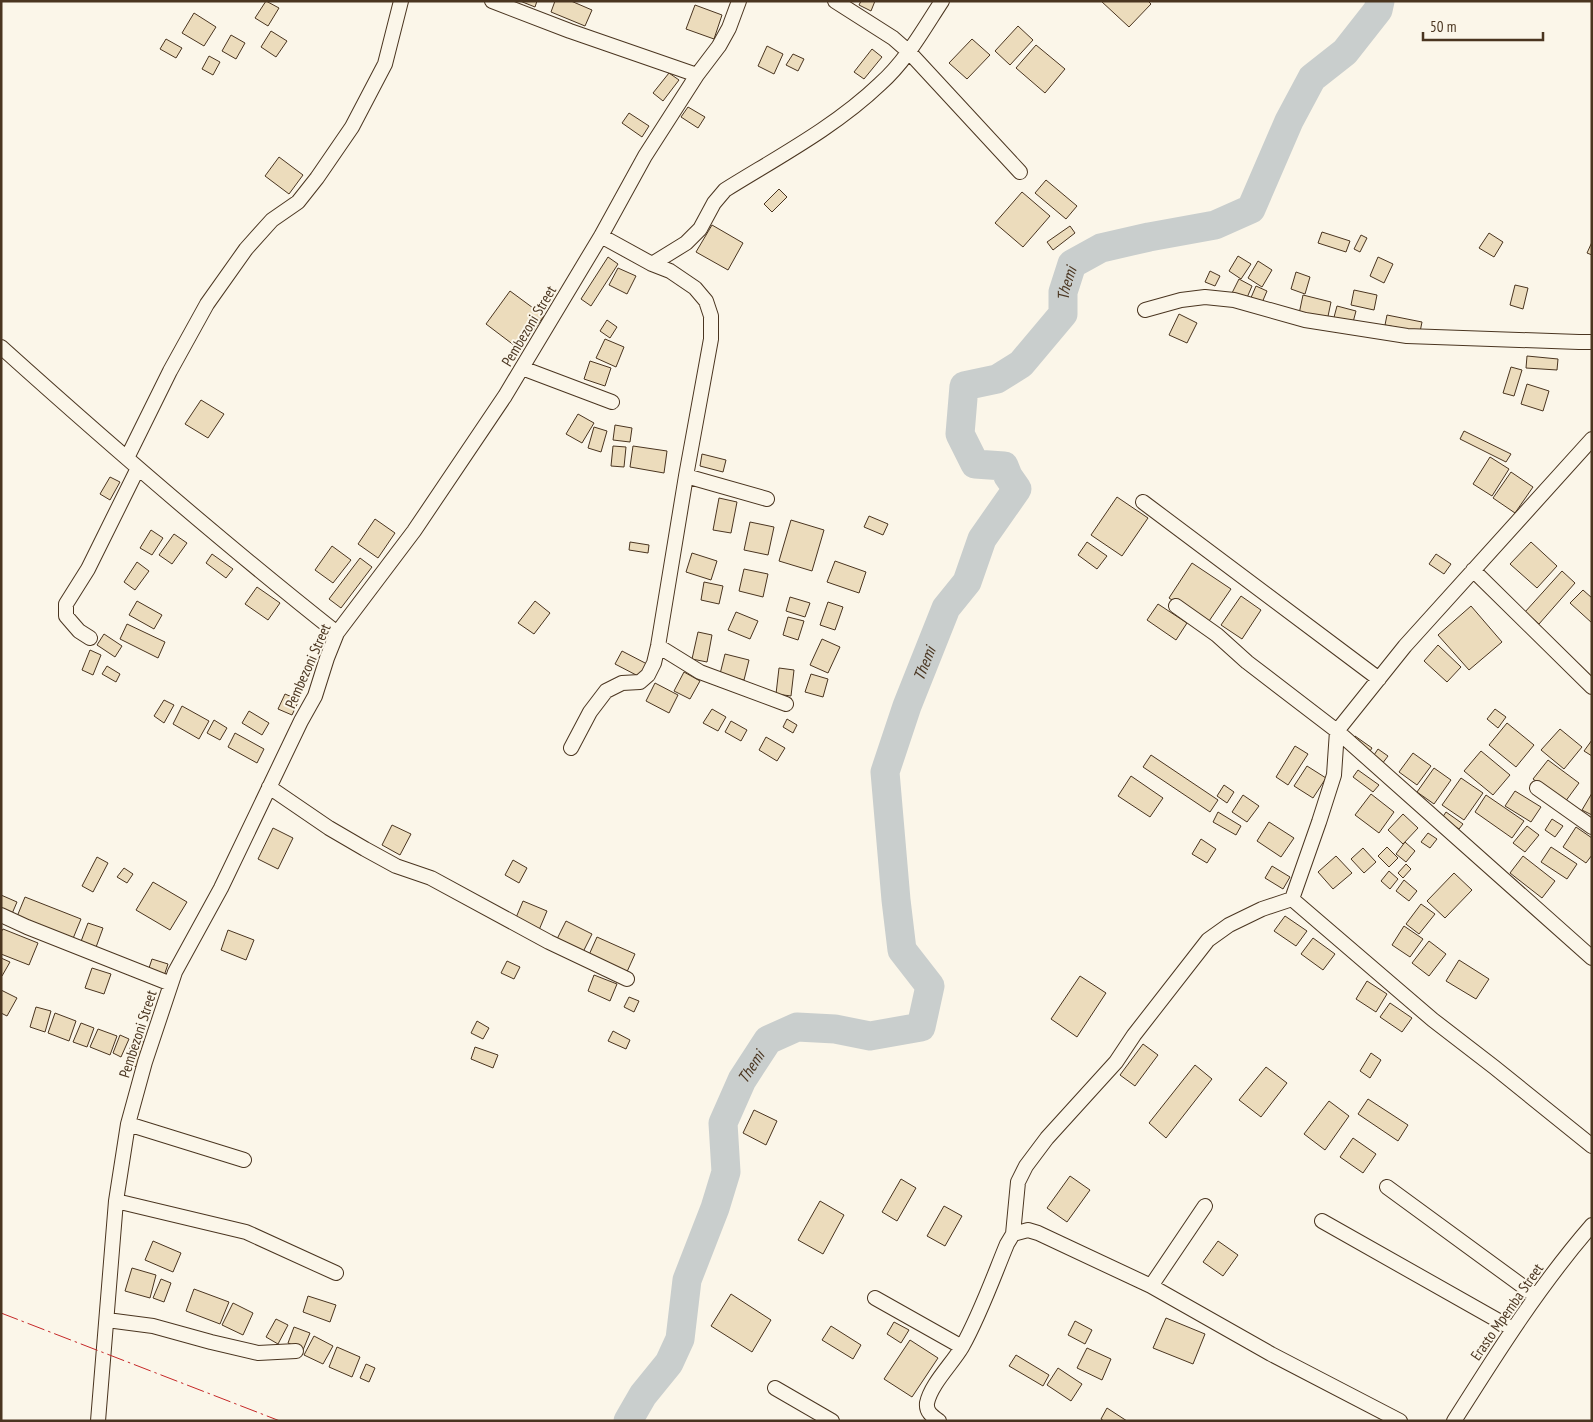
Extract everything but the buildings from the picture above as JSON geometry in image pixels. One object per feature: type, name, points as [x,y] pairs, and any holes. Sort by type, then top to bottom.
[{"type":"street","points":[[127,458],[170,371],[207,304],[246,249],[272,220],[298,202],[352,127],[385,64],[401,1]]},
{"type":"street","points":[[492,1],[570,31],[697,75]]},
{"type":"street","name":"Pembezoni Street","points":[[98,1421],[116,1201],[128,1124],[145,1062],[175,972],[221,888],[315,696],[337,633],[414,531],[506,396],[601,236],[645,156],[697,75],[719,46],[729,28],[739,1]]},
{"type":"street","points":[[835,1],[893,38],[909,52],[1020,172]]},
{"type":"street","points":[[652,264],[686,243],[700,229],[714,203],[725,190],[830,126],[881,84],[909,52],[942,1]]},
{"type":"street","points":[[571,748],[590,712],[606,691],[622,683],[640,682],[648,675],[654,663],[711,339],[711,316],[706,301],[695,288],[670,271],[652,264],[601,236]]},
{"type":"street","points":[[1145,310],[1181,300],[1205,297],[1234,300],[1305,320],[1407,336],[1592,342]]},
{"type":"street","points":[[1,348],[138,468],[267,577],[337,633]]},
{"type":"street","points":[[522,368],[612,402]]},
{"type":"street","points":[[1292,899],[1334,775],[1338,731],[1405,646],[1592,439]]},
{"type":"street","points":[[90,638],[79,631],[66,616],[66,604],[88,569],[138,468]]},
{"type":"street","points":[[686,476],[767,499]]},
{"type":"street","points":[[1143,502],[1379,678]]},
{"type":"street","points":[[1473,570],[1592,687]]},
{"type":"street","points":[[1176,606],[1217,634],[1247,662],[1338,731],[1592,958]]},
{"type":"street","points":[[658,646],[700,672],[786,704]]},
{"type":"street","points":[[269,787],[329,828],[372,854],[396,866],[431,878],[549,942],[627,979]]},
{"type":"street","points":[[1537,788],[1592,827]]},
{"type":"street","points":[[1292,899],[1433,1020],[1592,1146]]},
{"type":"street","points":[[920,1421],[927,1408],[933,1389],[962,1347],[1013,1234],[1018,1182],[1026,1166],[1047,1138],[1116,1062],[1134,1035],[1208,940],[1229,925],[1262,909],[1292,899]]},
{"type":"street","points":[[1,915],[171,984]]},
{"type":"street","points":[[128,1124],[244,1160]]},
{"type":"street","points":[[1387,1187],[1536,1296]]},
{"type":"street","points":[[116,1201],[246,1232],[336,1273]]},
{"type":"street","points":[[1151,1286],[1205,1206]]},
{"type":"street","points":[[1322,1221],[1512,1329]]},
{"type":"street","name":"Erasto Mpemba Street","points":[[1454,1421],[1512,1329],[1592,1226]]},
{"type":"street","points":[[1013,1234],[1028,1230],[1038,1233],[1151,1286],[1271,1354],[1400,1421]]},
{"type":"street","points":[[875,1298],[962,1347]]},
{"type":"street","points":[[107,1320],[153,1326],[258,1353],[296,1351]]},
{"type":"street","points":[[775,1388],[832,1421]]},
{"type":"street","points":[[927,1408],[928,1412],[939,1421]]},
{"type":"waterway","name":"Themi","points":[[628,1421],[643,1395],[669,1363],[680,1339],[687,1280],[715,1208],[726,1172],[723,1123],[742,1080],[768,1040],[797,1027],[835,1029],[870,1036],[921,1027],[930,986],[902,950],[885,772],[907,706],[946,608],[967,582],[982,539],[1017,489],[1004,466],[975,464],[960,434],[964,386],[997,379],[1021,364],[1063,314],[1063,292],[1072,264],[1101,248],[1215,225],[1251,209],[1289,121],[1312,78],[1345,52],[1378,10],[1380,1]]},
{"type":"power","points":[[1,1313],[280,1421]]}]
